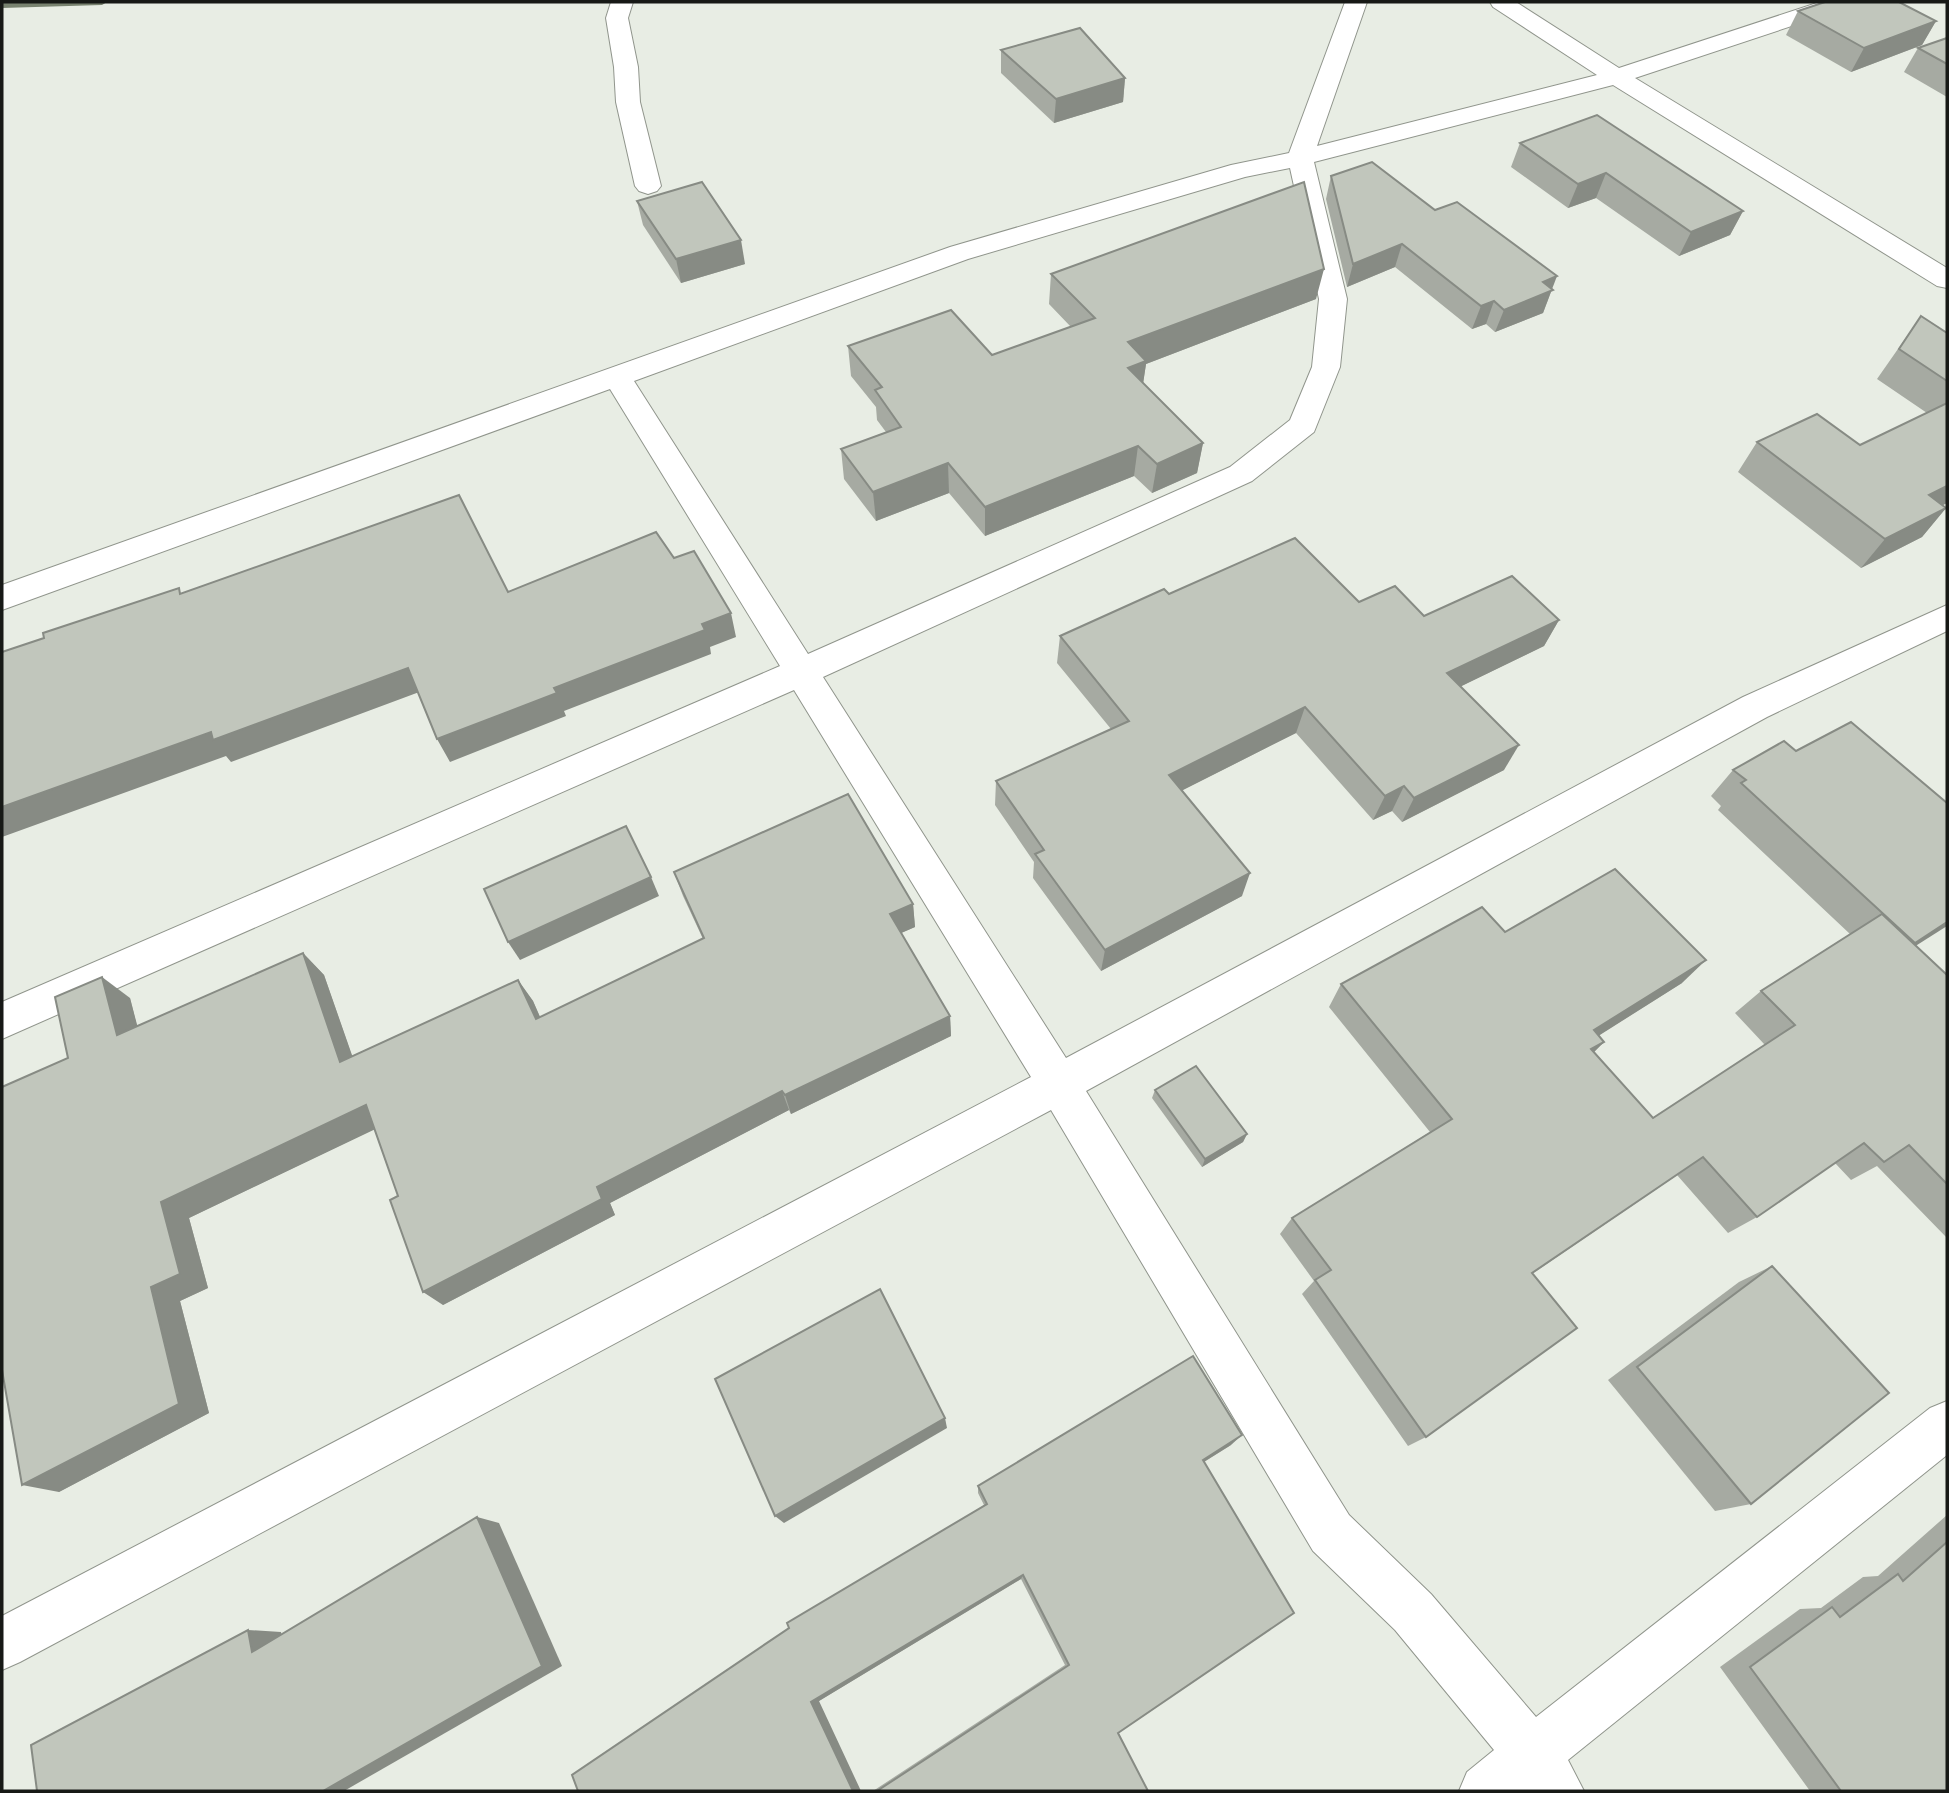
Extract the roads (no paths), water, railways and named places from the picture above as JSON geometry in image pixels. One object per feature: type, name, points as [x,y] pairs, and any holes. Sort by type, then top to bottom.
[{"type":"street","points":[[622,2],[617,18],[626,66],[628,102],[648,186]]},
{"type":"street","points":[[2,1021],[803,671],[1241,474],[1303,425],[1326,367],[1333,299],[1300,158],[1356,2]]},
{"type":"street","points":[[1501,2],[1947,280]]},
{"type":"street","points":[[2,598],[960,253],[1240,170],[1300,158],[1616,76],[1842,2]]},
{"type":"street","points":[[618,378],[1059,1084],[1331,1533],[1413,1612],[1545,1773]]},
{"type":"street","points":[[2,1644],[1059,1084],[1755,707],[1947,617]]},
{"type":"street","points":[[1486,1791],[1545,1773],[1947,1425]]},
{"type":"waterway","points":[[2,5],[102,2]]}]
